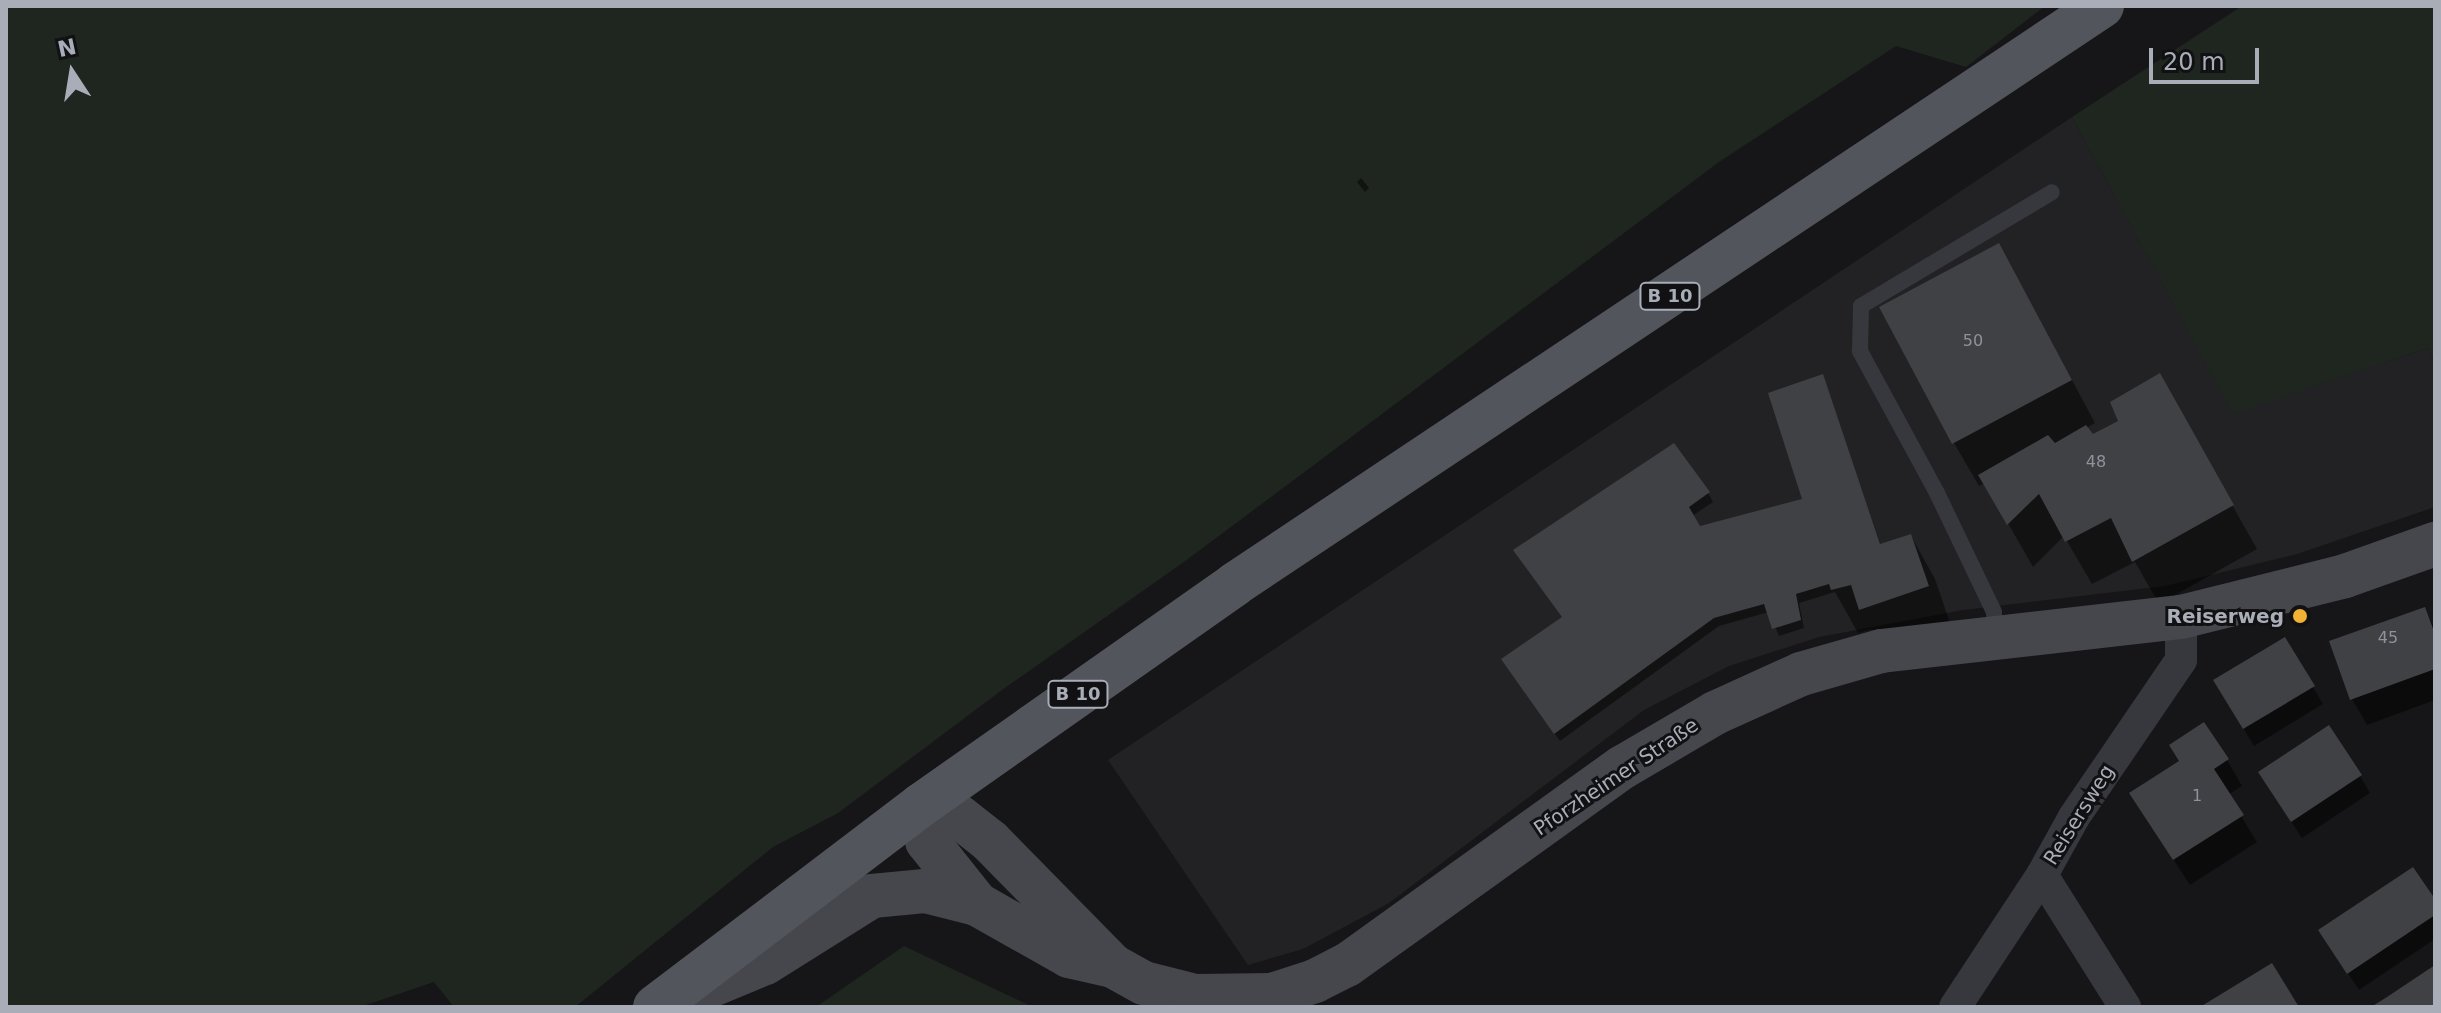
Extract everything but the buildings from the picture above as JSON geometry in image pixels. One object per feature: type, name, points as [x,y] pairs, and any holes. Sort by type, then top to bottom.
[{"type":"main road","name":"B 10","points":[[657,1007],[921,805],[1235,584],[2102,6]]},
{"type":"street","name":"Pforzheimer Straße","points":[[657,1007],[765,963],[872,896],[925,891],[977,904],[1069,956],[1113,966],[1144,983],[1211,997],[1272,995],[1315,981],[1379,945],[1623,767],[1715,713],[1769,687],[1833,663],[1895,649],[2181,617],[2345,576],[2434,548]]},
{"type":"street","name":"Reisersweg","points":[[1955,1007],[2042,875],[2074,817],[2181,660],[2181,617]]},
{"type":"street","name":"Pforzheimer Straße","points":[[977,904],[927,841],[921,805],[957,815],[990,841],[1113,966]]},
{"type":"street","points":[[2042,875],[2125,1007]]},
{"type":"lane","points":[[1996,638],[1994,612],[1937,493],[1860,351],[1861,306],[2052,192]]},
{"type":"shaded area","points":[[6,6],[2045,6],[1966,67],[1896,46],[1719,162],[1188,559],[1002,690],[838,813],[773,847],[575,1007],[454,1007],[434,982],[360,1007],[6,1007]]},
{"type":"shaded area","points":[[2242,6],[2435,6],[2435,364],[2428,348],[2233,414],[2072,117]]},
{"type":"shaded area","points":[[2072,117],[2233,413],[2428,348],[2435,364],[2435,507],[2297,554],[2165,586],[1963,610],[1819,637],[1729,666],[1644,710],[1389,903],[1303,949],[1248,965],[1108,760]]},
{"type":"shaded area","points":[[904,946],[1033,1007],[816,1007]]},
{"type":"place","name":"Reiserweg","points":[[2300,616]]}]
